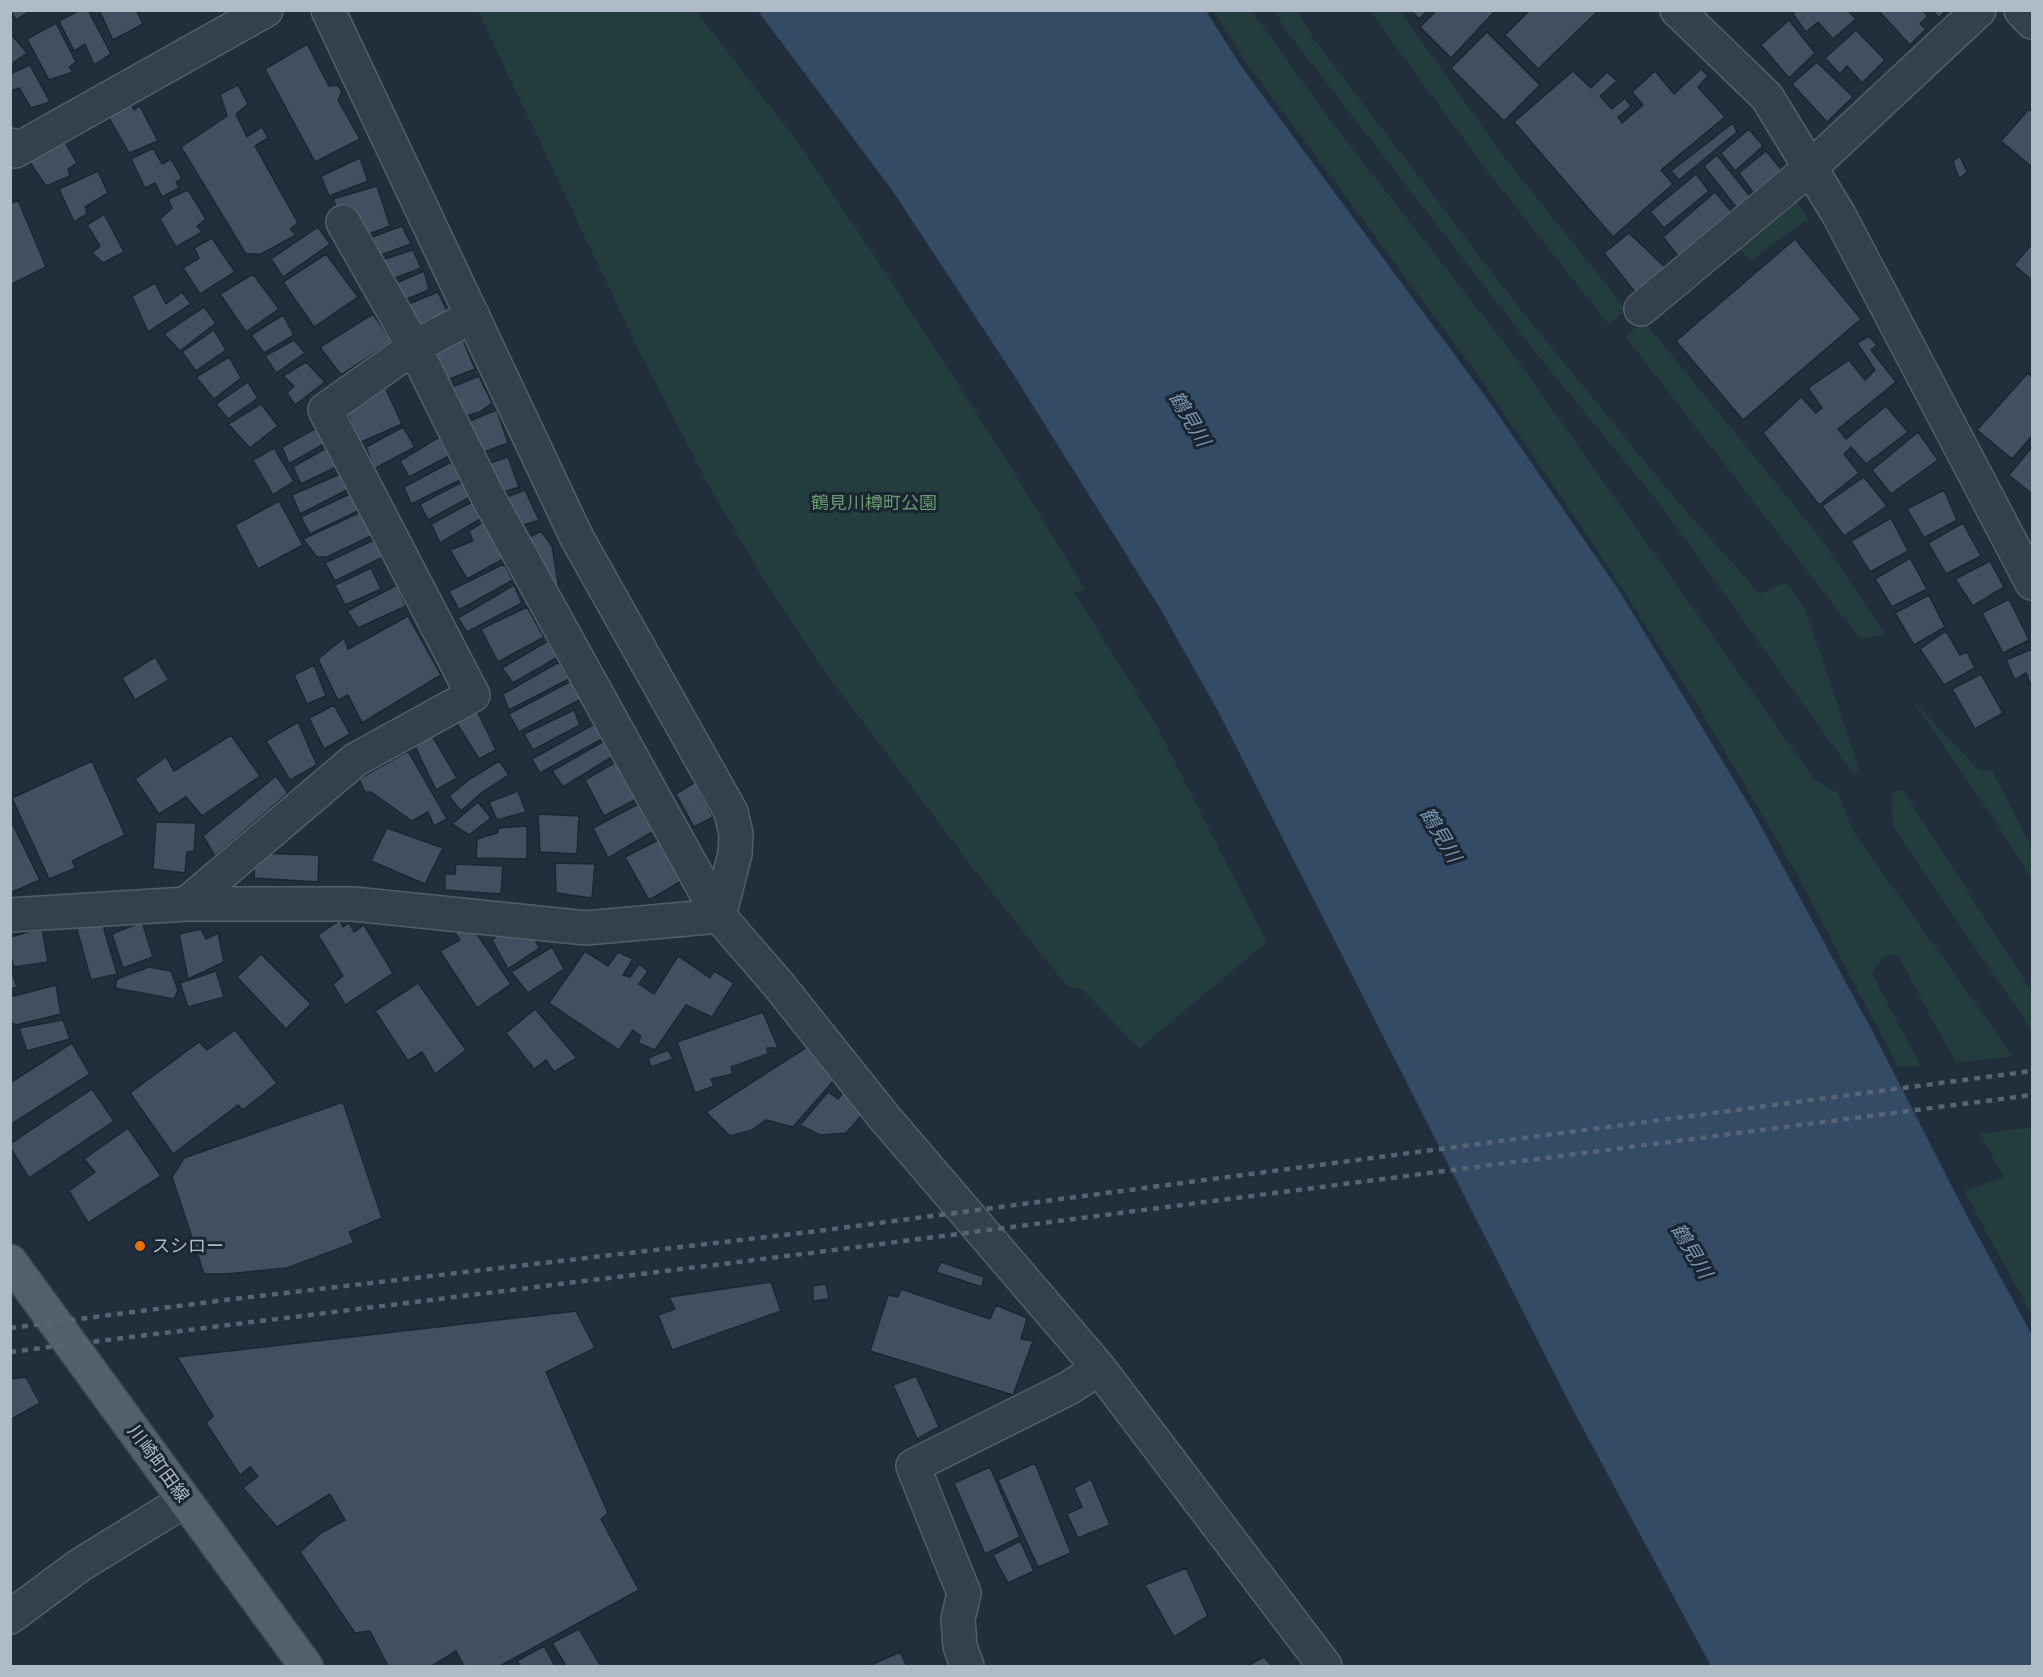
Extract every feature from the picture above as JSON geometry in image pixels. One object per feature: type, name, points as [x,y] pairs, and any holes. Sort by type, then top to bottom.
[{"type":"main road","name":"川崎町田線","points":[[10,1262],[306,1666]]},
{"type":"street","points":[[10,144],[15,150],[266,10]]},
{"type":"street","points":[[328,10],[577,538],[731,812],[736,834],[735,854],[719,916]]},
{"type":"street","points":[[1677,10],[1767,97],[1839,215],[2032,583]]},
{"type":"street","points":[[1641,309],[1810,168],[1979,10]]},
{"type":"street","points":[[2021,10],[2032,22]]},
{"type":"street","points":[[343,222],[414,347],[488,497],[719,916],[778,984],[884,1117],[1099,1368],[1325,1666]]},
{"type":"street","points":[[186,904],[355,760],[473,695],[325,410],[414,347],[474,316]]},
{"type":"street","points":[[10,915],[186,904],[354,904],[586,928],[719,916]]},
{"type":"street","points":[[967,1666],[960,1646],[958,1619],[964,1593],[913,1466],[1069,1388],[1099,1368]]},
{"type":"street","points":[[10,1617],[80,1565],[184,1501]]},
{"type":"green space","name":"鶴見川樽町公園","points":[[478,11],[696,11],[803,149],[1001,451],[1085,589],[1075,593],[1154,721],[1267,942],[1139,1049],[1083,990],[1067,986],[1045,959],[979,876],[820,665],[761,575],[706,481],[638,349]]},
{"type":"green space","points":[[1213,11],[1252,11],[1331,121],[1516,358],[1814,779],[1838,793],[1853,831],[2013,1056],[1956,1063],[1897,954],[1883,957],[1872,974],[1921,1066],[1898,1067],[1794,869],[1701,711],[1597,550],[1483,382],[1248,65]]},
{"type":"green space","points":[[1275,11],[1297,11],[1313,38],[1517,305],[1673,496],[1760,594],[1786,582],[1805,609],[1859,769],[1854,775],[1662,507],[1540,358],[1288,33]]},
{"type":"green space","points":[[1371,11],[1400,11],[1505,158],[1626,309],[1609,325],[1488,172]]},
{"type":"green space","points":[[1794,197],[1808,219],[1750,261],[1734,242]]},
{"type":"green space","points":[[1644,321],[1819,536],[1885,634],[1860,639],[1625,336]]},
{"type":"green space","points":[[1911,699],[1980,771],[1992,770],[2032,848],[2032,880],[1996,822]]},
{"type":"green space","points":[[1903,790],[2032,992],[2032,1031],[1893,827],[1891,793]]},
{"type":"green space","points":[[2032,1127],[2032,1316],[1964,1191],[2004,1177],[1980,1134]]},
{"type":"water","name":"鶴見川","points":[[758,11],[1206,11],[1241,66],[1491,404],[1620,592],[1751,808],[1875,1036],[1965,1212],[2032,1335],[2032,1666],[1711,1666],[1572,1408],[1219,713],[1161,610],[1015,377],[892,190]]},
{"type":"building","points":[[10,10],[32,10],[16,20]]},
{"type":"building","points":[[80,10],[88,10],[111,54],[94,65],[85,44],[74,51],[59,21]]},
{"type":"building","points":[[99,10],[136,10],[143,24],[113,40]]},
{"type":"building","points":[[1411,10],[1428,10],[1419,19]]},
{"type":"building","points":[[1437,10],[1496,10],[1451,58],[1420,27]]},
{"type":"building","points":[[1530,10],[1599,10],[1538,69],[1505,35]]},
{"type":"building","points":[[1797,10],[1847,10],[1856,19],[1833,39],[1818,22],[1806,32],[1793,14]]},
{"type":"building","points":[[1878,10],[1922,10],[1928,16],[1920,24],[1926,29],[1910,45]]},
{"type":"building","points":[[1932,10],[1946,10],[1939,18]]},
{"type":"building","points":[[1789,20],[1815,53],[1789,78],[1761,45]]},
{"type":"building","points":[[56,23],[76,62],[69,67],[73,72],[49,80],[27,39]]},
{"type":"building","points":[[1856,30],[1885,60],[1862,83],[1847,66],[1840,74],[1825,58]]},
{"type":"building","points":[[1487,32],[1540,85],[1504,121],[1451,68]]},
{"type":"building","points":[[10,33],[27,53],[10,65]]},
{"type":"building","points":[[307,44],[329,86],[337,85],[342,91],[338,100],[360,139],[315,162],[265,69]]},
{"type":"building","points":[[1817,62],[1853,97],[1827,122],[1792,84]]},
{"type":"building","points":[[30,65],[50,102],[31,108],[19,88],[10,91],[10,74]]},
{"type":"building","points":[[1701,69],[1708,76],[1698,87],[1725,117],[1661,170],[1673,184],[1613,237],[1514,122],[1573,71],[1591,88],[1607,72],[1617,81],[1600,96],[1612,109],[1625,98],[1631,106],[1618,117],[1622,123],[1643,105],[1632,92],[1655,71],[1674,94]]},
{"type":"building","points":[[238,85],[248,104],[236,114],[247,137],[262,127],[268,138],[255,146],[298,223],[290,229],[296,235],[261,254],[246,254],[181,147],[227,116],[220,94]]},
{"type":"building","points":[[128,99],[134,110],[140,106],[158,141],[129,153],[107,115]]},
{"type":"building","points":[[2029,109],[2032,112],[2032,167],[2001,141]]},
{"type":"building","points":[[1733,123],[1737,132],[1679,180],[1671,171]]},
{"type":"building","points":[[1749,129],[1763,146],[1735,171],[1721,153]]},
{"type":"building","points":[[62,137],[77,163],[68,169],[70,176],[46,186],[27,158]]},
{"type":"building","points":[[153,148],[162,164],[171,159],[182,178],[176,182],[179,188],[162,197],[155,183],[145,188],[131,159]]},
{"type":"building","points":[[1766,151],[1785,174],[1757,198],[1739,173]]},
{"type":"building","points":[[1717,155],[1752,199],[1739,211],[1704,166]]},
{"type":"building","points":[[1960,156],[1967,172],[1959,179],[1953,161]]},
{"type":"building","points":[[360,158],[368,181],[329,196],[321,176]]},
{"type":"building","points":[[98,171],[108,193],[85,207],[87,214],[74,222],[59,189]]},
{"type":"building","points":[[1696,174],[1709,191],[1664,228],[1650,212]]},
{"type":"building","points":[[377,186],[390,226],[361,237],[339,213],[333,199]]},
{"type":"building","points":[[188,190],[206,219],[197,226],[202,232],[176,247],[160,219],[172,208],[168,199]]},
{"type":"building","points":[[1715,192],[1735,216],[1682,261],[1663,237]]},
{"type":"building","points":[[18,200],[46,267],[10,285],[10,204]]},
{"type":"building","points":[[104,214],[124,252],[103,263],[92,253],[100,246],[87,225]]},
{"type":"building","points":[[402,226],[411,244],[375,257],[364,240]]},
{"type":"building","points":[[318,227],[330,244],[283,277],[271,259]]},
{"type":"building","points":[[1629,233],[1667,269],[1638,296],[1604,253]]},
{"type":"building","points":[[212,238],[235,272],[200,294],[183,268],[199,258],[194,248]]},
{"type":"building","points":[[1795,239],[1861,319],[1743,420],[1676,341]]},
{"type":"building","points":[[2032,244],[2032,280],[2014,265]]},
{"type":"building","points":[[413,250],[421,268],[387,281],[378,261]]},
{"type":"building","points":[[326,254],[358,297],[314,327],[283,282]]},
{"type":"building","points":[[424,271],[429,290],[397,303],[387,287]]},
{"type":"building","points":[[253,274],[279,309],[246,332],[220,294]]},
{"type":"building","points":[[155,283],[166,304],[182,292],[191,304],[148,332],[132,296]]},
{"type":"building","points":[[438,292],[447,311],[414,327],[401,307]]},
{"type":"building","points":[[204,307],[216,323],[180,351],[164,334]]},
{"type":"building","points":[[373,314],[392,342],[341,375],[320,347]]},
{"type":"building","points":[[283,315],[294,335],[264,353],[251,335]]},
{"type":"building","points":[[214,330],[226,350],[196,371],[182,352]]},
{"type":"building","points":[[1869,336],[1877,345],[1871,350],[1896,382],[1838,429],[1846,439],[1886,406],[1908,432],[1866,464],[1851,447],[1844,454],[1859,473],[1819,505],[1763,433],[1801,397],[1816,413],[1822,408],[1808,388],[1849,360],[1865,380],[1875,370],[1857,343]]},
{"type":"building","points":[[294,340],[305,353],[276,373],[265,356]]},
{"type":"building","points":[[463,340],[475,369],[440,383],[427,358]]},
{"type":"building","points":[[229,357],[241,378],[214,399],[196,377]]},
{"type":"building","points":[[306,362],[325,382],[295,405],[287,393],[294,386],[283,376]]},
{"type":"building","points":[[2028,373],[2032,377],[2032,436],[2012,459],[1977,430]]},
{"type":"building","points":[[479,376],[492,403],[480,412],[462,417],[447,389]]},
{"type":"building","points":[[248,382],[258,398],[228,419],[216,404]]},
{"type":"building","points":[[384,385],[402,424],[359,443],[345,407]]},
{"type":"building","points":[[261,404],[278,426],[250,448],[228,424]]},
{"type":"building","points":[[497,410],[508,443],[479,454],[467,422]]},
{"type":"building","points":[[320,426],[327,442],[289,464],[282,447]]},
{"type":"building","points":[[403,427],[415,447],[374,469],[366,447]]},
{"type":"building","points":[[1918,432],[1938,460],[1891,494],[1872,470]]},
{"type":"building","points":[[439,437],[449,456],[409,477],[400,461]]},
{"type":"building","points":[[328,447],[338,466],[301,484],[293,467]]},
{"type":"building","points":[[2032,447],[2032,494],[2009,475]]},
{"type":"building","points":[[274,448],[294,481],[273,495],[253,460]]},
{"type":"building","points":[[508,457],[519,487],[495,495],[480,466]]},
{"type":"building","points":[[451,462],[462,479],[411,504],[404,487]]},
{"type":"building","points":[[340,474],[349,489],[300,514],[292,495]]},
{"type":"building","points":[[1864,477],[1887,506],[1844,536],[1822,506]]},
{"type":"building","points":[[462,482],[472,496],[428,520],[420,504]]},
{"type":"building","points":[[358,490],[366,507],[310,534],[301,517]]},
{"type":"building","points":[[525,490],[539,520],[515,528],[501,499]]},
{"type":"building","points":[[1944,490],[1957,520],[1924,538],[1907,509]]},
{"type":"building","points":[[279,501],[303,545],[258,569],[235,525]]},
{"type":"building","points":[[472,502],[482,518],[440,543],[431,524]]},
{"type":"building","points":[[363,511],[375,534],[327,557],[317,557],[303,539]]},
{"type":"building","points":[[1891,518],[1908,551],[1870,572],[1851,541]]},
{"type":"building","points":[[483,522],[503,559],[467,579],[450,550],[473,541],[469,531]]},
{"type":"building","points":[[1963,523],[1981,556],[1946,574],[1928,543]]},
{"type":"building","points":[[541,531],[552,546],[559,590],[549,594],[518,543]]},
{"type":"building","points":[[376,539],[385,556],[335,581],[325,563]]},
{"type":"building","points":[[1910,558],[1927,589],[1892,607],[1875,579]]},
{"type":"building","points":[[1990,561],[2004,587],[1973,606],[1955,579]]},
{"type":"building","points":[[504,564],[513,580],[459,610],[449,591]]},
{"type":"building","points":[[371,568],[381,589],[345,605],[335,585]]},
{"type":"building","points":[[397,585],[406,606],[358,628],[347,611]]},
{"type":"building","points":[[514,585],[522,603],[467,632],[458,618]]},
{"type":"building","points":[[1929,595],[1945,627],[1914,645],[1895,613]]},
{"type":"building","points":[[2009,599],[2029,640],[2003,653],[1982,613]]},
{"type":"building","points":[[527,607],[544,637],[498,662],[481,629]]},
{"type":"building","points":[[408,616],[441,675],[362,723],[348,695],[338,700],[318,659],[344,638],[348,649]]},
{"type":"building","points":[[1946,631],[1960,655],[1967,652],[1975,668],[1944,685],[1920,649]]},
{"type":"building","points":[[548,641],[558,657],[513,683],[502,668]]},
{"type":"building","points":[[2032,649],[2032,688],[2026,673],[2015,680],[2006,660]]},
{"type":"building","points":[[155,657],[169,680],[135,700],[122,678]]},
{"type":"building","points":[[559,662],[569,679],[509,710],[503,694]]},
{"type":"building","points":[[314,665],[326,696],[307,704],[294,675]]},
{"type":"building","points":[[1981,674],[2003,713],[1975,729],[1952,689]]},
{"type":"building","points":[[575,679],[585,697],[519,732],[509,714]]},
{"type":"building","points":[[334,705],[350,734],[324,749],[309,718]]},
{"type":"building","points":[[574,710],[580,725],[533,750],[524,734]]},
{"type":"building","points":[[477,711],[496,750],[479,759],[454,719]]},
{"type":"building","points":[[298,722],[317,765],[290,780],[266,741]]},
{"type":"building","points":[[596,723],[602,739],[540,773],[532,759]]},
{"type":"building","points":[[430,732],[457,778],[436,790],[413,742]]},
{"type":"building","points":[[231,735],[260,776],[202,816],[186,797],[159,814],[135,779],[166,757],[174,771]]},
{"type":"building","points":[[606,740],[615,755],[563,787],[552,771]]},
{"type":"building","points":[[408,751],[447,819],[434,826],[428,812],[412,821],[371,792],[365,792],[359,779]]},
{"type":"building","points":[[621,759],[638,798],[604,816],[585,780]]},
{"type":"building","points":[[92,761],[125,835],[72,861],[76,868],[49,879],[12,798]]},
{"type":"building","points":[[499,761],[509,775],[480,794],[461,811],[449,796],[470,779]]},
{"type":"building","points":[[276,776],[288,793],[215,856],[203,836]]},
{"type":"building","points":[[695,782],[713,817],[694,827],[676,794]]},
{"type":"building","points":[[518,791],[526,812],[497,820],[489,802]]},
{"type":"building","points":[[478,802],[491,818],[469,835],[452,824]]},
{"type":"building","points":[[638,804],[654,831],[608,858],[593,828]]},
{"type":"building","points":[[538,814],[579,816],[577,854],[540,852]]},
{"type":"building","points":[[10,819],[40,880],[10,893]]},
{"type":"building","points":[[156,822],[196,823],[194,851],[187,852],[185,873],[153,869]]},
{"type":"building","points":[[527,826],[527,859],[476,858],[477,839],[497,833],[499,828]]},
{"type":"building","points":[[387,828],[443,848],[425,884],[371,861]]},
{"type":"building","points":[[664,837],[685,879],[649,900],[625,857]]},
{"type":"building","points":[[255,853],[319,855],[318,882],[254,878]]},
{"type":"building","points":[[555,863],[595,864],[592,898],[556,893]]},
{"type":"building","points":[[456,864],[503,866],[501,894],[445,890],[445,874],[455,874]]},
{"type":"building","points":[[340,920],[343,927],[349,923],[354,932],[364,925],[393,973],[345,1005],[333,984],[343,976],[318,935]]},
{"type":"building","points":[[102,922],[117,974],[91,980],[76,926]]},
{"type":"building","points":[[142,922],[153,957],[123,968],[112,934]]},
{"type":"building","points":[[470,924],[511,984],[477,1008],[440,951],[460,940],[455,933]]},
{"type":"building","points":[[509,926],[526,927],[540,948],[508,969],[492,940]]},
{"type":"building","points":[[42,928],[48,962],[14,967],[10,955],[10,937]]},
{"type":"building","points":[[201,929],[206,939],[218,933],[224,962],[188,979],[179,934]]},
{"type":"building","points":[[552,947],[564,969],[528,993],[511,972]]},
{"type":"building","points":[[585,951],[608,966],[618,952],[633,959],[623,975],[630,977],[639,964],[648,971],[639,984],[654,994],[678,956],[710,978],[714,971],[734,983],[712,1017],[686,1005],[655,1050],[638,1043],[641,1036],[633,1030],[619,1050],[549,1003]]},
{"type":"building","points":[[261,954],[311,1004],[286,1029],[237,977]]},
{"type":"building","points":[[10,966],[17,987],[10,989]]},
{"type":"building","points":[[149,967],[171,971],[178,990],[174,999],[115,988],[117,979]]},
{"type":"building","points":[[216,971],[224,997],[188,1007],[180,983]]},
{"type":"building","points":[[418,983],[466,1050],[435,1074],[422,1052],[408,1061],[375,1011]]},
{"type":"building","points":[[56,985],[61,1014],[16,1025],[10,1022],[10,997]]},
{"type":"building","points":[[535,1009],[577,1058],[554,1072],[546,1060],[534,1069],[506,1033]]},
{"type":"building","points":[[763,1012],[778,1048],[767,1048],[768,1054],[731,1067],[733,1074],[711,1079],[714,1086],[695,1093],[677,1042]]},
{"type":"building","points":[[63,1020],[70,1039],[27,1051],[19,1028]]},
{"type":"building","points":[[235,1030],[277,1083],[243,1110],[238,1105],[173,1154],[130,1093],[199,1042],[207,1050]]},
{"type":"building","points":[[72,1043],[90,1074],[10,1125],[10,1083]]},
{"type":"building","points":[[810,1045],[836,1078],[793,1127],[766,1120],[752,1130],[730,1136],[706,1112]]},
{"type":"building","points":[[668,1050],[673,1059],[651,1067],[648,1058]]},
{"type":"building","points":[[847,1088],[869,1107],[846,1133],[820,1135],[800,1125],[828,1092],[838,1099]]},
{"type":"building","points":[[92,1089],[114,1121],[29,1178],[10,1144]]},
{"type":"building","points":[[343,1102],[382,1218],[349,1232],[354,1243],[287,1268],[204,1274],[172,1177],[184,1158]]},
{"type":"building","points":[[128,1128],[161,1176],[88,1223],[69,1191],[95,1172],[84,1159]]},
{"type":"building","points":[[941,1262],[984,1277],[982,1287],[936,1272]]},
{"type":"building","points":[[771,1282],[781,1311],[672,1350],[658,1315],[675,1309],[669,1297]]},
{"type":"building","points":[[826,1284],[829,1299],[813,1301],[813,1286]]},
{"type":"building","points":[[901,1289],[990,1319],[996,1305],[1027,1318],[1021,1339],[1033,1341],[1013,1395],[870,1351],[888,1295],[898,1297]]},
{"type":"building","points":[[576,1311],[595,1348],[546,1372],[608,1513],[601,1519],[639,1590],[500,1666],[464,1666],[456,1651],[432,1666],[388,1666],[370,1631],[355,1633],[300,1552],[321,1533],[345,1520],[330,1494],[277,1527],[243,1488],[258,1476],[250,1467],[240,1475],[206,1423],[213,1416],[177,1357]]},
{"type":"building","points":[[916,1376],[939,1427],[917,1439],[893,1385]]},
{"type":"building","points":[[26,1377],[40,1403],[10,1420],[10,1379]]},
{"type":"building","points":[[1035,1463],[1071,1553],[1038,1567],[998,1480]]},
{"type":"building","points":[[990,1467],[1020,1537],[985,1554],[954,1483]]},
{"type":"building","points":[[1091,1479],[1110,1525],[1078,1538],[1067,1514],[1082,1507],[1074,1488]]},
{"type":"building","points":[[1020,1541],[1034,1571],[1008,1583],[993,1555]]},
{"type":"building","points":[[1186,1568],[1208,1616],[1174,1637],[1145,1585]]},
{"type":"building","points":[[579,1629],[601,1666],[566,1666],[552,1643]]},
{"type":"building","points":[[544,1646],[555,1666],[520,1666],[517,1661]]},
{"type":"building","points":[[900,1652],[907,1666],[869,1666]]},
{"type":"building","points":[[1264,1657],[1272,1666],[1247,1666]]},
{"type":"railway","points":[[10,1328],[225,1300],[818,1231],[2032,1071]]},
{"type":"railway","points":[[10,1352],[811,1253],[2032,1095]]},
{"type":"place","name":"スシロー","points":[[140,1246]]}]
